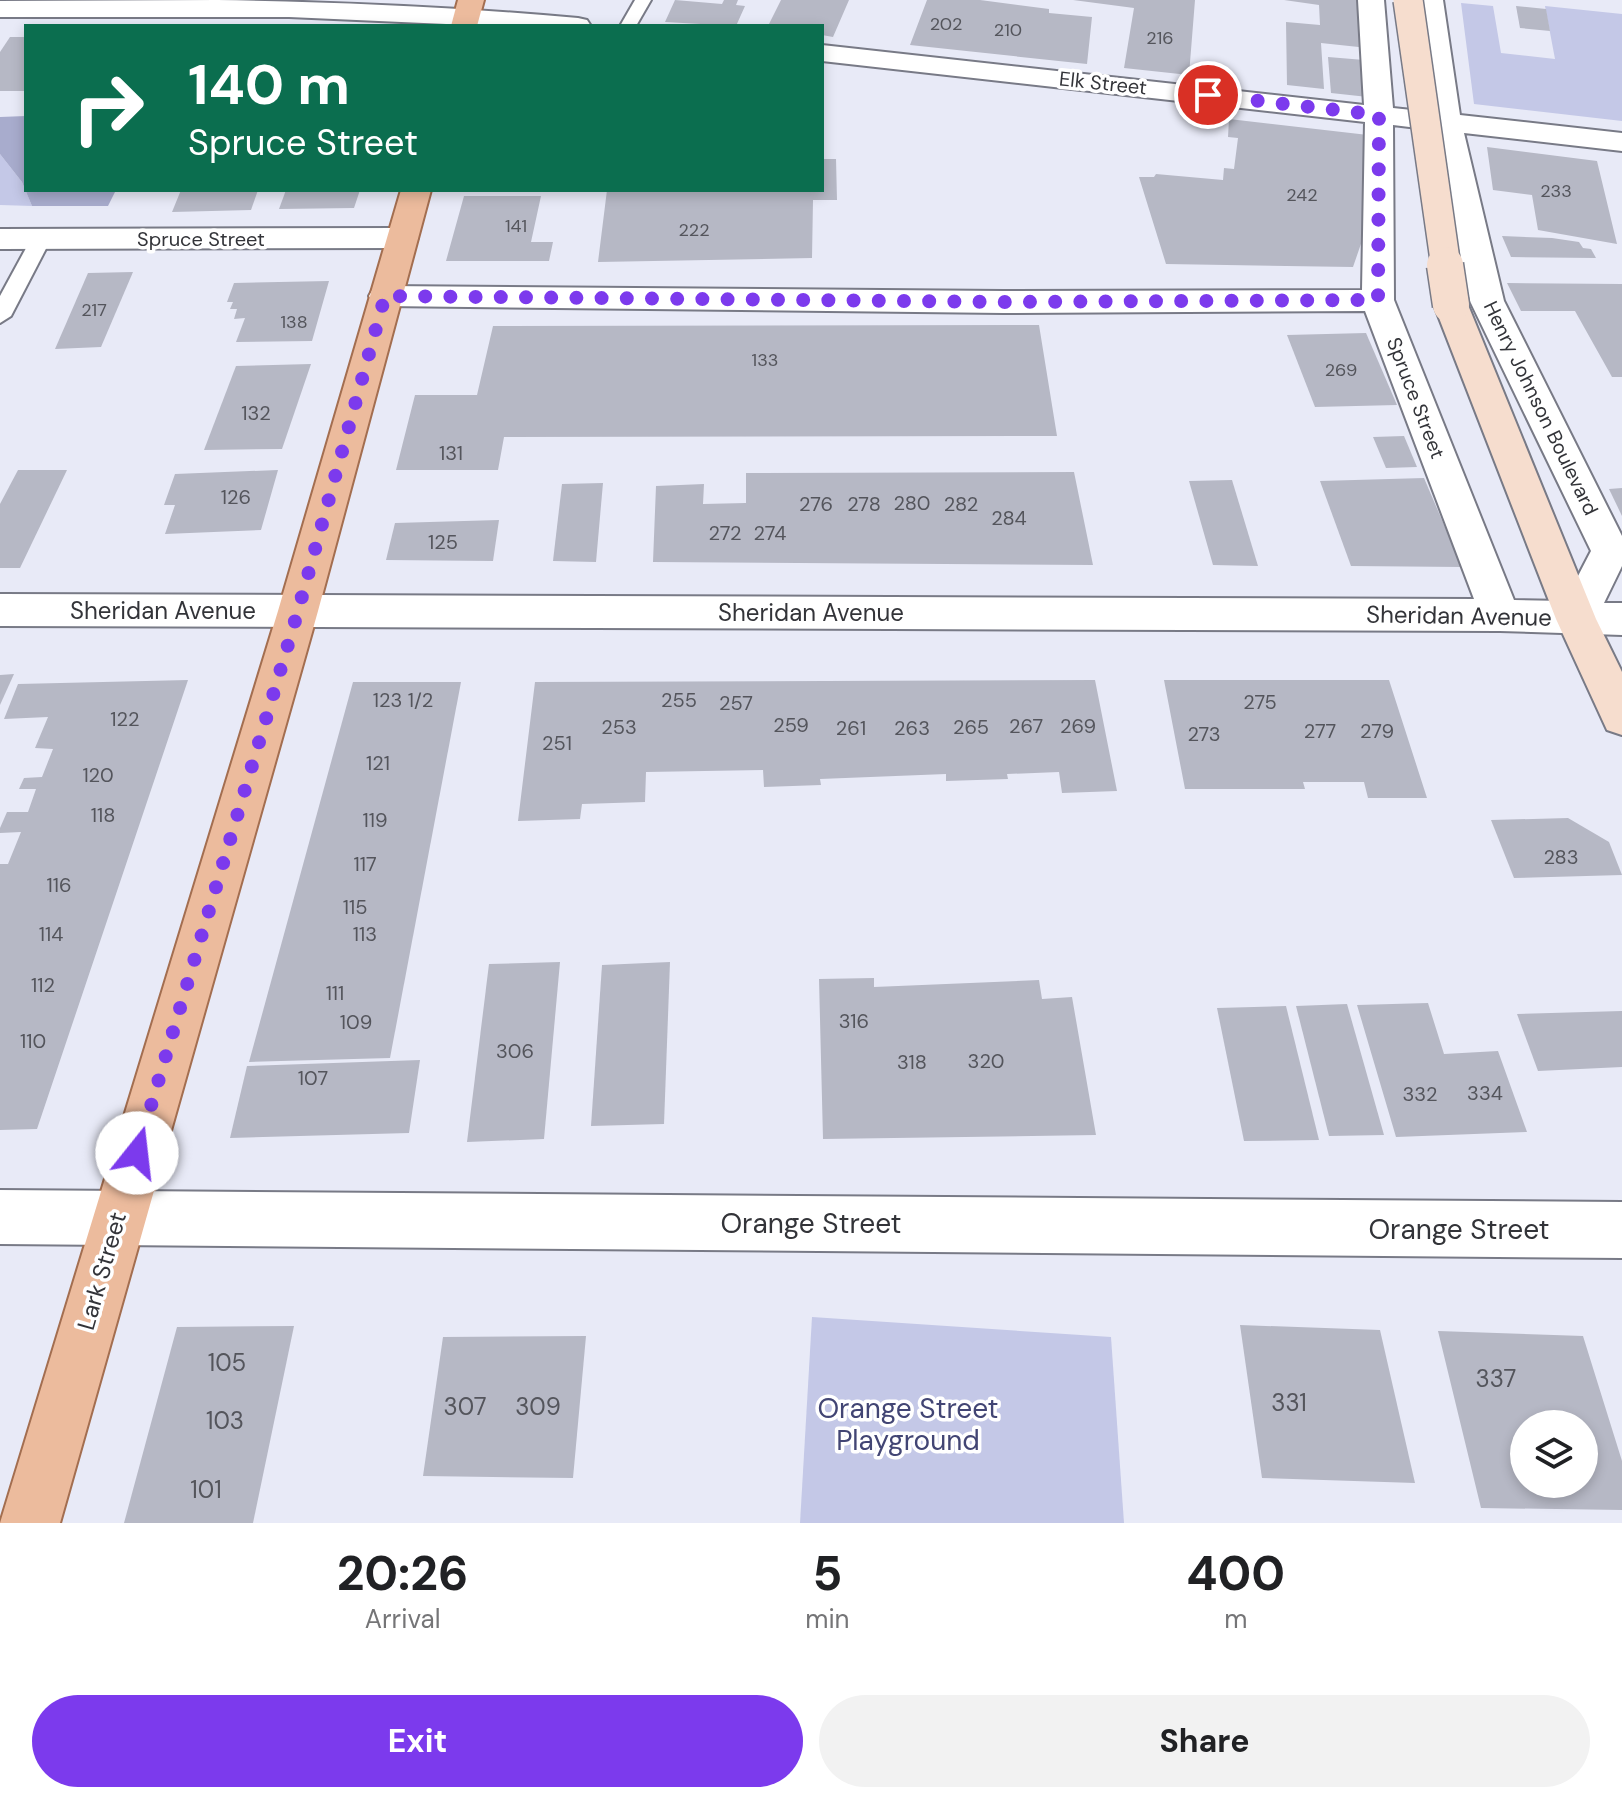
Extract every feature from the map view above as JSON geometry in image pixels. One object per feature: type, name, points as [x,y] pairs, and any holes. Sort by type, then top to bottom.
[{"type":"main road","name":"Henry Johnson Boulevard","points":[[1408,0],[1451,305],[1576,619],[1622,717]]},
{"type":"main road","name":"Lark Street","points":[[29,1523],[298,611],[415,192]]},
{"type":"street","points":[[385,296],[1003,302],[1378,300],[1379,115],[1371,0]]},
{"type":"street","name":"Henry Johnson Boulevard","points":[[1430,0],[1447,123],[1487,301],[1610,551],[1576,619]]},
{"type":"street","points":[[0,9],[236,6],[467,13],[561,24]]},
{"type":"street","name":"Elk Street","points":[[824,53],[1622,142]]},
{"type":"street","name":"Spruce Street","points":[[0,239],[402,238]]},
{"type":"street","name":"Spruce Street","points":[[1378,300],[1500,615]]},
{"type":"street","name":"Sheridan Avenue","points":[[0,610],[1500,615],[1622,619]]},
{"type":"street","name":"Orange Street","points":[[0,1217],[1622,1230]]},
{"type":"lane","points":[[629,24],[643,0]]},
{"type":"lane","points":[[0,316],[41,239]]},
{"type":"green space","points":[[1461,3],[1493,6],[1501,53],[1555,59],[1545,6],[1622,14],[1622,121],[1474,104]]},
{"type":"green space","points":[[0,154],[22,182],[32,206],[0,205]]},
{"type":"green space","name":"Orange Street Playground","points":[[812,1317],[1111,1337],[1124,1523],[800,1523]]},
{"type":"shaded area","points":[[24,116],[24,187],[0,154],[0,117]]},
{"type":"shaded area","points":[[26,192],[115,192],[108,206],[32,206]]},
{"type":"building","points":[[675,0],[722,4],[724,0],[738,0],[736,5],[745,6],[737,24],[665,22]]},
{"type":"building","points":[[781,0],[849,0],[833,37],[824,35],[824,24],[769,24]]},
{"type":"building","points":[[927,0],[980,0],[1049,9],[1049,13],[1092,17],[1087,64],[910,45]]},
{"type":"building","points":[[1073,0],[1195,0],[1189,75],[1124,68],[1134,8]]},
{"type":"building","points":[[1284,0],[1363,0],[1368,48],[1321,43],[1324,89],[1287,85],[1286,22],[1320,25],[1319,5]]},
{"type":"building","points":[[1516,6],[1546,9],[1550,31],[1520,28]]},
{"type":"building","points":[[10,37],[24,37],[24,91],[0,91],[0,52]]},
{"type":"building","points":[[1328,57],[1364,60],[1368,97],[1331,93]]},
{"type":"building","points":[[1229,119],[1368,135],[1373,209],[1353,267],[1166,264],[1139,177],[1154,177],[1156,174],[1223,180],[1224,168],[1234,169],[1238,138],[1228,137]]},
{"type":"building","points":[[1487,147],[1597,161],[1617,244],[1538,230],[1532,195],[1493,190]]},
{"type":"building","points":[[824,159],[836,159],[837,200],[813,200],[812,258],[598,262],[607,192],[824,192]]},
{"type":"building","points":[[180,192],[257,192],[251,210],[172,212]]},
{"type":"building","points":[[285,192],[359,192],[354,208],[279,209]]},
{"type":"building","points":[[464,196],[541,196],[531,242],[553,242],[549,261],[446,261]]},
{"type":"building","points":[[1502,236],[1579,242],[1583,248],[1591,249],[1596,258],[1511,257]]},
{"type":"building","points":[[133,272],[101,347],[55,349],[88,273]]},
{"type":"building","points":[[329,281],[312,341],[236,342],[245,318],[234,319],[237,309],[230,309],[233,302],[227,302],[234,283]]},
{"type":"building","points":[[1507,283],[1622,284],[1622,377],[1612,377],[1575,311],[1521,311]]},
{"type":"building","points":[[1039,325],[1057,436],[504,437],[498,470],[396,470],[415,395],[477,395],[493,326]]},
{"type":"building","points":[[1366,333],[1397,405],[1315,407],[1287,335]]},
{"type":"building","points":[[311,364],[282,449],[204,450],[236,366]]},
{"type":"building","points":[[1404,436],[1417,467],[1386,468],[1373,437]]},
{"type":"building","points":[[18,470],[67,470],[20,568],[0,568],[0,504]]},
{"type":"building","points":[[278,470],[261,530],[165,534],[175,505],[164,505],[175,474]]},
{"type":"building","points":[[1074,472],[1093,565],[653,562],[656,486],[704,484],[703,504],[746,503],[746,473]]},
{"type":"building","points":[[1424,478],[1462,567],[1351,566],[1320,481]]},
{"type":"building","points":[[1232,480],[1258,566],[1213,565],[1189,481]]},
{"type":"building","points":[[603,483],[596,562],[553,561],[562,484]]},
{"type":"building","points":[[1622,488],[1622,516],[1609,489]]},
{"type":"building","points":[[499,520],[493,561],[386,560],[395,523]]},
{"type":"building","points":[[14,674],[0,705],[0,675]]},
{"type":"building","points":[[188,680],[37,1129],[0,1130],[0,864],[8,864],[21,832],[0,833],[0,828],[7,812],[28,812],[36,789],[19,789],[24,778],[42,777],[53,749],[35,748],[48,717],[4,719],[18,684]]},
{"type":"building","points":[[1095,680],[1117,791],[1062,793],[1059,772],[1007,774],[1008,779],[946,781],[946,774],[820,779],[821,785],[764,787],[763,770],[646,772],[645,802],[582,804],[580,819],[518,821],[535,682]]},
{"type":"building","points":[[1164,680],[1389,680],[1427,798],[1368,798],[1364,782],[1303,782],[1305,789],[1185,789]]},
{"type":"building","points":[[353,682],[461,682],[390,1058],[249,1062]]},
{"type":"building","points":[[1568,818],[1609,842],[1622,875],[1514,878],[1491,820]]},
{"type":"building","points":[[560,962],[544,1139],[467,1142],[489,964]]},
{"type":"building","points":[[670,962],[664,1124],[591,1126],[602,965]]},
{"type":"building","points":[[874,978],[874,987],[1039,980],[1042,999],[1072,997],[1096,1135],[823,1139],[819,979]]},
{"type":"building","points":[[1428,1003],[1444,1054],[1498,1051],[1527,1132],[1396,1137],[1357,1005]]},
{"type":"building","points":[[1347,1004],[1384,1135],[1329,1136],[1296,1006]]},
{"type":"building","points":[[1286,1006],[1319,1140],[1244,1141],[1217,1008]]},
{"type":"building","points":[[1622,1011],[1622,1067],[1538,1071],[1517,1014]]},
{"type":"building","points":[[420,1060],[409,1133],[230,1138],[247,1066]]},
{"type":"building","points":[[1240,1325],[1380,1330],[1415,1483],[1262,1478]]},
{"type":"building","points":[[294,1326],[253,1523],[124,1523],[177,1327]]},
{"type":"building","points":[[1438,1331],[1583,1336],[1622,1461],[1622,1510],[1481,1508]]},
{"type":"building","points":[[586,1336],[573,1478],[423,1476],[443,1337]]},
{"type":"route","points":[[137,1153],[298,611],[385,296],[1003,302],[1378,300],[1379,115],[1208,95]]}]
